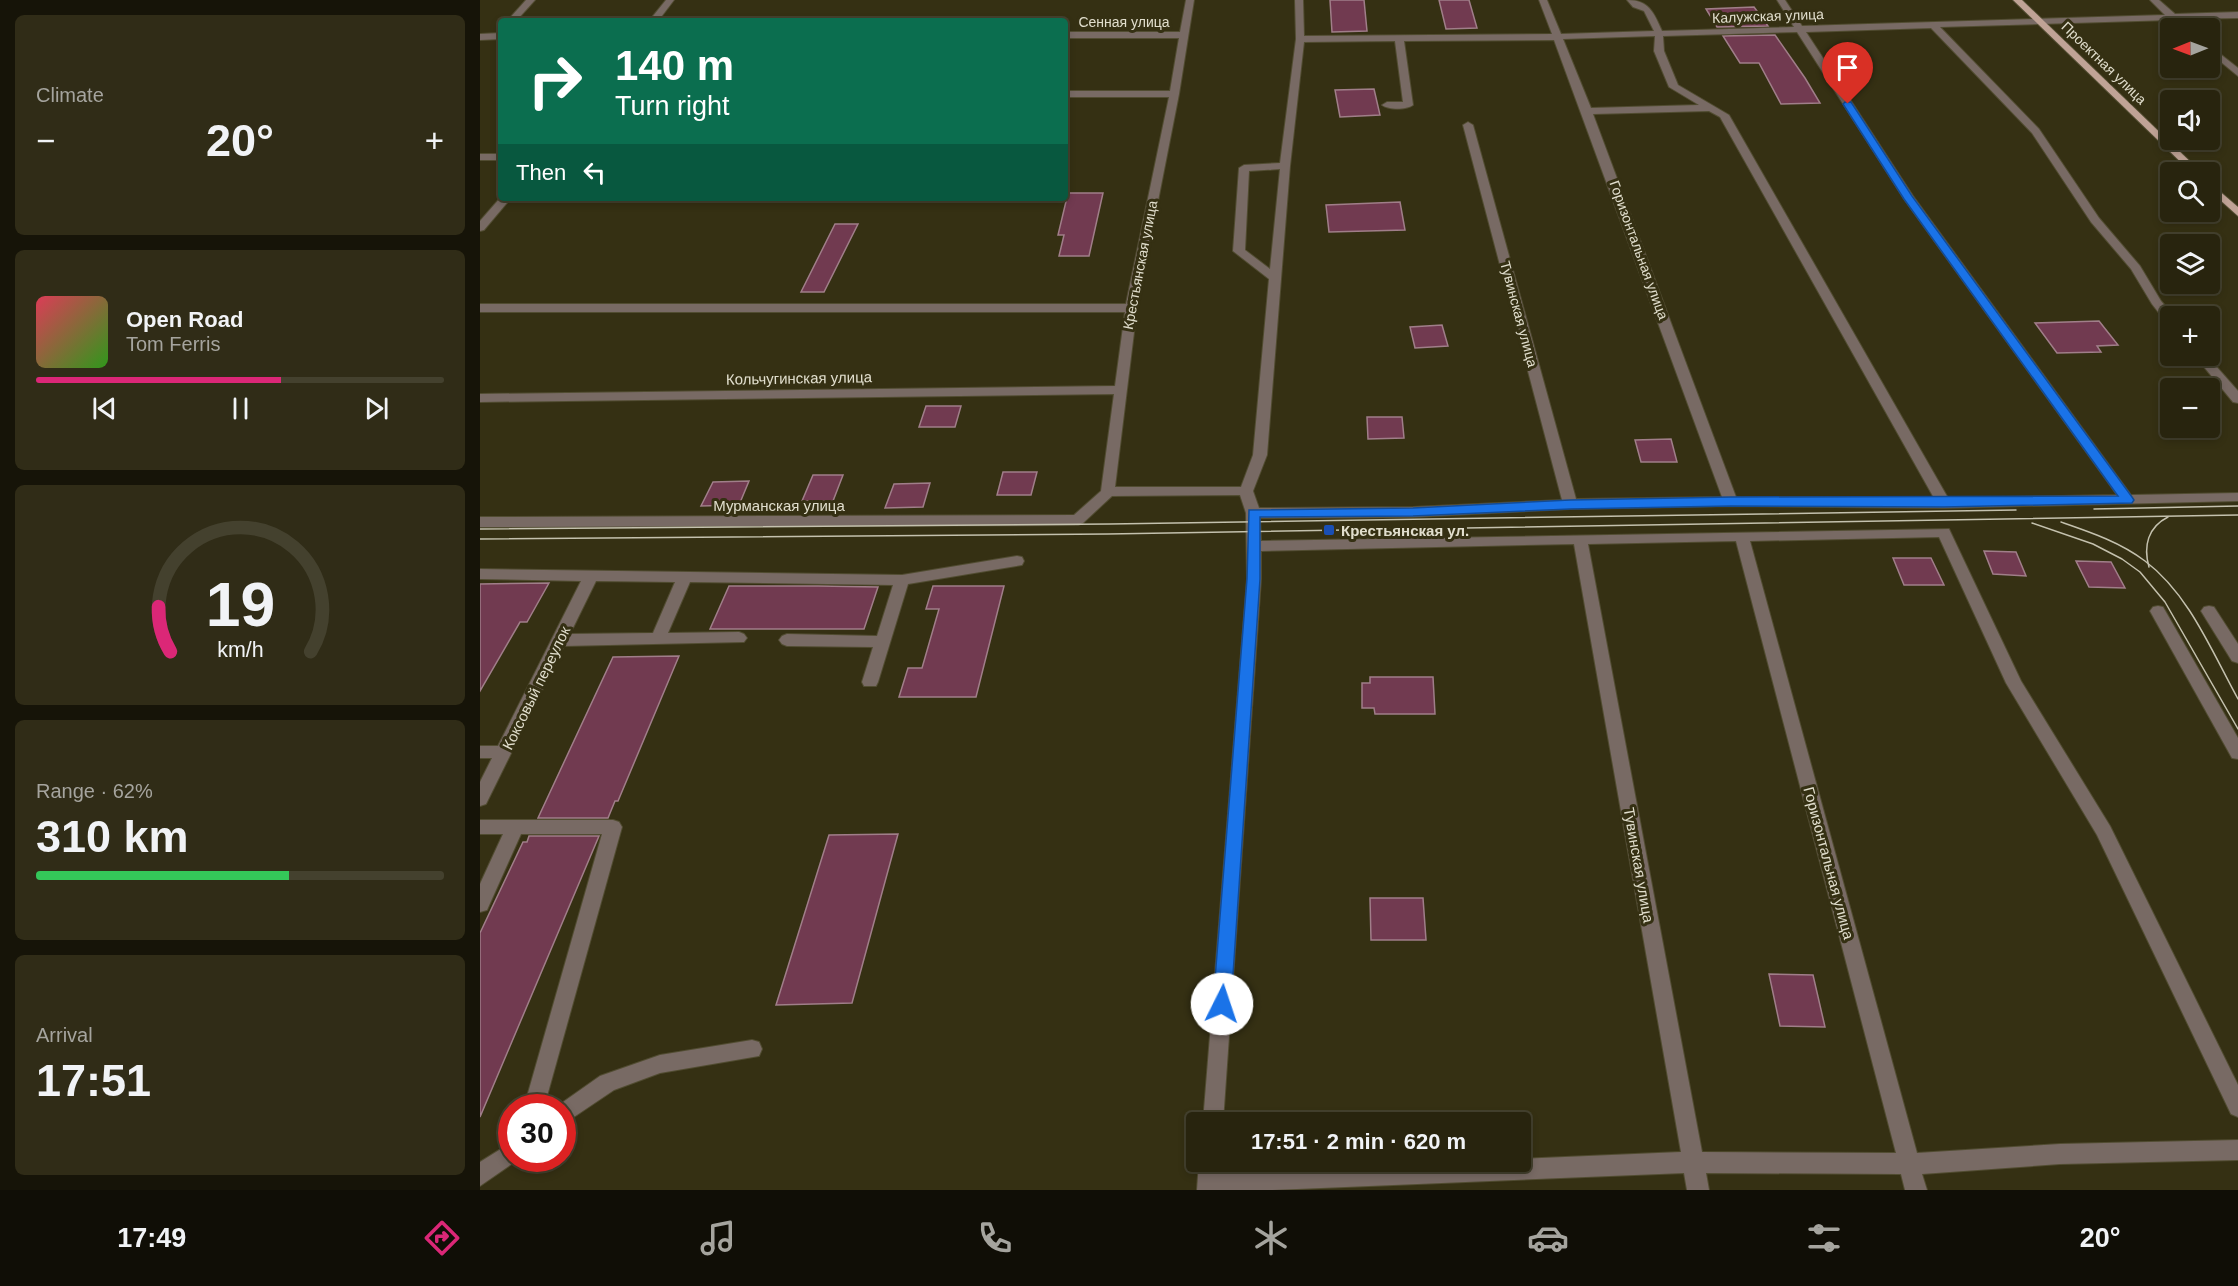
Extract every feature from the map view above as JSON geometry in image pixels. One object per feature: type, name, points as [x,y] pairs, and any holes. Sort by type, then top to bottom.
[{"type":"main road","name":"Проектная улица","points":[[2017,0],[2186,162]]},
{"type":"main road","points":[[2220,196],[2238,213]]},
{"type":"street","points":[[514,18],[531,0]]},
{"type":"street","points":[[655,18],[670,0]]},
{"type":"street","name":"Крестьянская улица","points":[[1108,492],[1131,308],[1174,94],[1182,35],[1190,0]]},
{"type":"street","points":[[1214,1112],[1253,590],[1253,513],[1246,491],[1260,455],[1285,166],[1300,39],[1299,0]]},
{"type":"street","name":"Горизонтальная улица","points":[[1543,0],[1587,111],[1731,501]]},
{"type":"street","points":[[1631,0],[1636,5],[1648,9],[1659,33],[1659,51],[1674,87],[1724,115],[1944,502]]},
{"type":"street","points":[[1781,0],[1908,197],[2128,500]]},
{"type":"street","points":[[2154,0],[2172,17]]},
{"type":"street","name":"Калужская улица","points":[[1300,39],[1557,37],[2238,15]]},
{"type":"street","points":[[1932,24],[2036,131],[2095,220],[2136,268],[2160,307]]},
{"type":"street","points":[[480,37],[498,35]]},
{"type":"street","name":"Сенная улица","points":[[1068,35],[1182,35]]},
{"type":"street","points":[[1387,105],[1408,105],[1399,38]]},
{"type":"street","points":[[2220,58],[2238,73]]},
{"type":"street","points":[[1068,94],[1174,94]]},
{"type":"street","points":[[1587,111],[1711,108]]},
{"type":"street","name":"Тувинская улица","points":[[1468,125],[1570,504]]},
{"type":"street","points":[[480,157],[498,157]]},
{"type":"street","points":[[1277,279],[1239,251],[1244,168],[1285,166]]},
{"type":"street","points":[[480,228],[503,201]]},
{"type":"street","points":[[480,308],[1131,308]]},
{"type":"street","points":[[2210,366],[2238,399]]},
{"type":"street","name":"Кольчугинская улица","points":[[480,398],[1119,390]]},
{"type":"street","points":[[1108,492],[1246,491]]},
{"type":"street","name":"Мурманская улица","points":[[480,522],[1078,520],[1108,492]]},
{"type":"street","points":[[1253,513],[1413,512],[1570,504],[1731,501],[1944,502],[2238,496]]},
{"type":"street","points":[[1254,546],[1944,532],[2014,683],[2104,831],[2238,1107]]},
{"type":"street","name":"Горизонтальная улица","points":[[1742,536],[1916,1190]]},
{"type":"street","name":"Тувинская улица","points":[[1580,539],[1698,1190]]},
{"type":"street","points":[[480,574],[902,580],[1017,561]]},
{"type":"street","name":"Коксовый переулок","points":[[480,799],[591,576]]},
{"type":"street","points":[[658,639],[685,577]]},
{"type":"street","points":[[870,682],[902,580]]},
{"type":"street","points":[[2158,611],[2238,753]]},
{"type":"street","points":[[2209,611],[2238,657]]},
{"type":"street","points":[[559,640],[739,638]]},
{"type":"street","points":[[788,640],[883,642]]},
{"type":"street","points":[[480,752],[504,752]]},
{"type":"street","points":[[480,827],[613,827],[538,1094]]},
{"type":"street","points":[[480,904],[515,827]]},
{"type":"street","points":[[576,1105],[607,1083],[660,1064],[752,1049]]},
{"type":"street","points":[[1209,1178],[1692,1162],[1908,1164],[2060,1155],[2238,1150]]},
{"type":"street","points":[[480,1175],[498,1162]]},
{"type":"building","points":[[1330,0],[1364,0],[1367,31],[1332,32]]},
{"type":"building","points":[[1439,0],[1469,0],[1477,28],[1446,29]]},
{"type":"building","points":[[1754,7],[1768,26],[1717,27],[1706,9]]},
{"type":"building","points":[[1775,35],[1820,103],[1781,104],[1759,63],[1740,63],[1723,36]]},
{"type":"building","points":[[1374,89],[1380,115],[1340,117],[1335,90]]},
{"type":"building","points":[[1068,193],[1103,193],[1089,256],[1059,256],[1064,235],[1058,235],[1066,201],[1068,201]]},
{"type":"building","points":[[1400,202],[1405,230],[1329,232],[1326,205]]},
{"type":"building","points":[[835,224],[858,224],[824,292],[801,292]]},
{"type":"building","points":[[2099,321],[2118,345],[2097,346],[2101,352],[2057,353],[2035,323]]},
{"type":"building","points":[[1442,325],[1448,346],[1415,348],[1410,327]]},
{"type":"building","points":[[926,406],[961,406],[955,427],[919,427]]},
{"type":"building","points":[[1367,417],[1402,417],[1404,438],[1368,439]]},
{"type":"building","points":[[1671,439],[1677,462],[1641,462],[1635,440]]},
{"type":"building","points":[[1003,472],[1037,472],[1031,495],[997,495]]},
{"type":"building","points":[[813,475],[843,475],[833,501],[802,501]]},
{"type":"building","points":[[749,481],[739,505],[701,506],[713,482]]},
{"type":"building","points":[[930,483],[923,507],[885,508],[894,484]]},
{"type":"building","points":[[1984,551],[2016,552],[2026,576],[1993,574]]},
{"type":"building","points":[[1893,558],[1931,558],[1944,585],[1904,585]]},
{"type":"building","points":[[2076,561],[2111,562],[2125,588],[2089,587]]},
{"type":"building","points":[[549,583],[527,622],[520,622],[480,691],[480,584]]},
{"type":"building","points":[[729,586],[878,587],[864,629],[710,629]]},
{"type":"building","points":[[933,586],[1004,586],[976,697],[899,697],[908,668],[922,668],[939,609],[926,609]]},
{"type":"building","points":[[679,656],[618,801],[615,801],[608,818],[538,818],[613,657]]},
{"type":"building","points":[[1370,677],[1433,677],[1435,714],[1375,714],[1374,708],[1362,708],[1362,683],[1370,683]]},
{"type":"building","points":[[898,834],[852,1003],[776,1005],[829,835]]},
{"type":"building","points":[[529,836],[599,836],[480,1117],[480,933],[523,842],[527,842]]},
{"type":"building","points":[[1370,898],[1423,898],[1426,940],[1371,940]]},
{"type":"building","points":[[1769,974],[1813,975],[1825,1027],[1780,1026]]},
{"type":"tram line","points":[[2094,509],[2238,506]]},
{"type":"tram line","points":[[480,529],[1110,524],[2016,510]]},
{"type":"tram line","points":[[480,539],[1108,534],[2238,515]]},
{"type":"tram line","points":[[2148,564],[2149,538],[2156,526],[2168,517]]},
{"type":"tram line","points":[[2061,522],[2115,543],[2148,564]]},
{"type":"tram line","points":[[2032,523],[2093,544],[2122,559],[2140,572],[2165,602],[2238,729]]},
{"type":"tram line","points":[[2148,564],[2161,574],[2187,607],[2238,699]]},
{"type":"place","name":"Крестьянская ул.","points":[[1329,530]]},
{"type":"route","points":[[1222,1004],[1254,579],[1253,513],[1413,512],[1570,504],[1731,501],[2128,500],[1908,197],[1848,104]]}]
